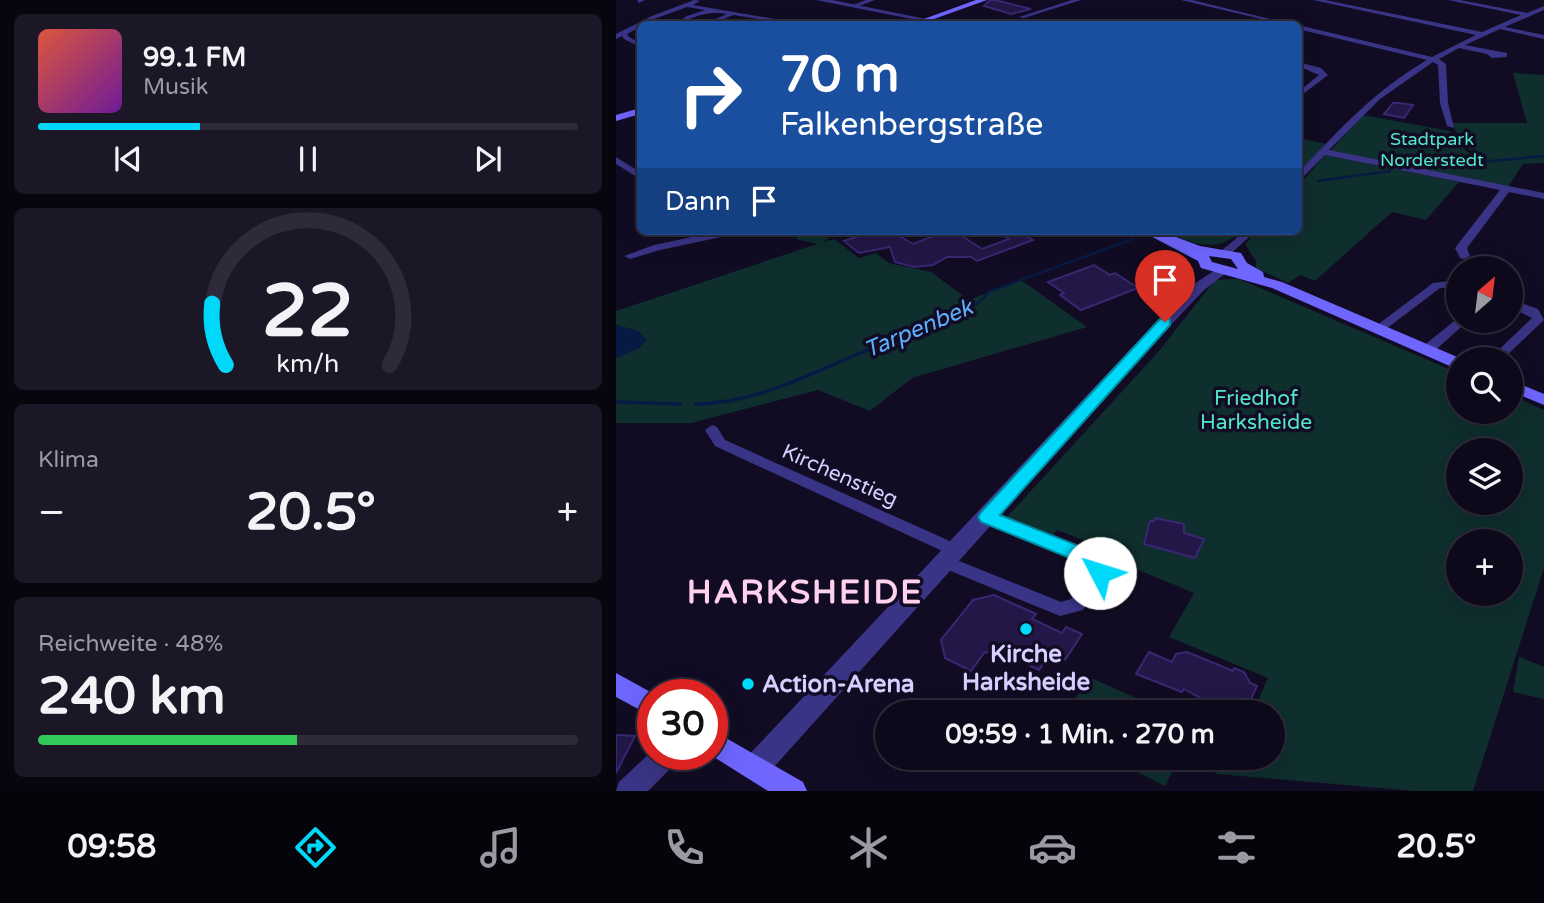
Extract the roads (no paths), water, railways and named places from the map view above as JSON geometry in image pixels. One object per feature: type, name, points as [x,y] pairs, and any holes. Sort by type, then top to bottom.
[{"type":"main road","points":[[924,21],[983,0]]},
{"type":"main road","points":[[616,118],[637,112]]},
{"type":"main road","points":[[1157,235],[1220,265],[1277,285],[1446,358]]},
{"type":"main road","points":[[1523,391],[1544,400]]},
{"type":"main road","points":[[616,684],[637,696]]},
{"type":"main road","points":[[728,752],[793,791]]},
{"type":"street","points":[[648,21],[690,6],[698,0]]},
{"type":"street","points":[[820,0],[927,20]]},
{"type":"street","points":[[854,6],[872,0]]},
{"type":"street","points":[[1022,17],[1078,0]]},
{"type":"street","points":[[1184,0],[1275,21]]},
{"type":"street","points":[[1316,0],[1485,36]]},
{"type":"street","points":[[1451,0],[1529,15]]},
{"type":"street","points":[[690,6],[785,21]]},
{"type":"street","points":[[1302,175],[1377,97],[1435,60],[1542,10]]},
{"type":"street","points":[[683,21],[712,11]]},
{"type":"street","points":[[715,21],[735,13]]},
{"type":"street","points":[[742,21],[759,16]]},
{"type":"street","points":[[616,37],[637,28]]},
{"type":"street","points":[[1302,28],[1435,60],[1442,64],[1446,112],[1451,126]]},
{"type":"street","points":[[1502,28],[1544,36]]},
{"type":"street","points":[[625,35],[637,44]]},
{"type":"street","points":[[1462,47],[1490,53]]},
{"type":"street","points":[[1302,65],[1320,70],[1324,75],[1302,93]]},
{"type":"street","points":[[1324,152],[1544,196]]},
{"type":"street","points":[[616,160],[637,174]]},
{"type":"street","points":[[1464,256],[1461,248],[1506,189]]},
{"type":"street","points":[[630,256],[658,247],[716,235]]},
{"type":"street","points":[[755,768],[1247,235]]},
{"type":"street","points":[[1378,329],[1437,285],[1446,285]]},
{"type":"street","points":[[1523,308],[1535,312],[1539,318],[1523,333]]},
{"type":"street","points":[[1427,350],[1447,333]]},
{"type":"street","points":[[1508,347],[1523,333]]},
{"type":"street","name":"Kirchenstieg","points":[[712,430],[720,443],[1058,608],[1070,609],[1079,603],[1100,573],[1097,562],[987,517]]},
{"type":"street","points":[[629,791],[651,770]]},
{"type":"water","points":[[616,325],[638,331],[647,340],[639,348],[616,358]]},
{"type":"waterway","name":"Tarpenbek","points":[[1426,167],[1544,156]]},
{"type":"waterway","name":"Tarpenbek","points":[[1318,181],[1390,171]]},
{"type":"waterway","name":"Tarpenbek","points":[[864,351],[950,319],[980,301],[988,292],[1133,239]]},
{"type":"waterway","name":"Tarpenbek","points":[[696,404],[718,403],[762,393],[868,350]]},
{"type":"waterway","name":"Tarpenbek","points":[[616,402],[680,404]]},
{"type":"place","name":"Kirche Harksheide","points":[[1026,629]]},
{"type":"place","name":"Action-Arena","points":[[748,684]]},
{"type":"district","name":"HARKSHEIDE","points":[[805,591]]},
{"type":"park label","name":"Stadtpark Norderstedt","points":[[1432,149]]},
{"type":"park label","name":"Friedhof Harksheide","points":[[1256,410]]}]
